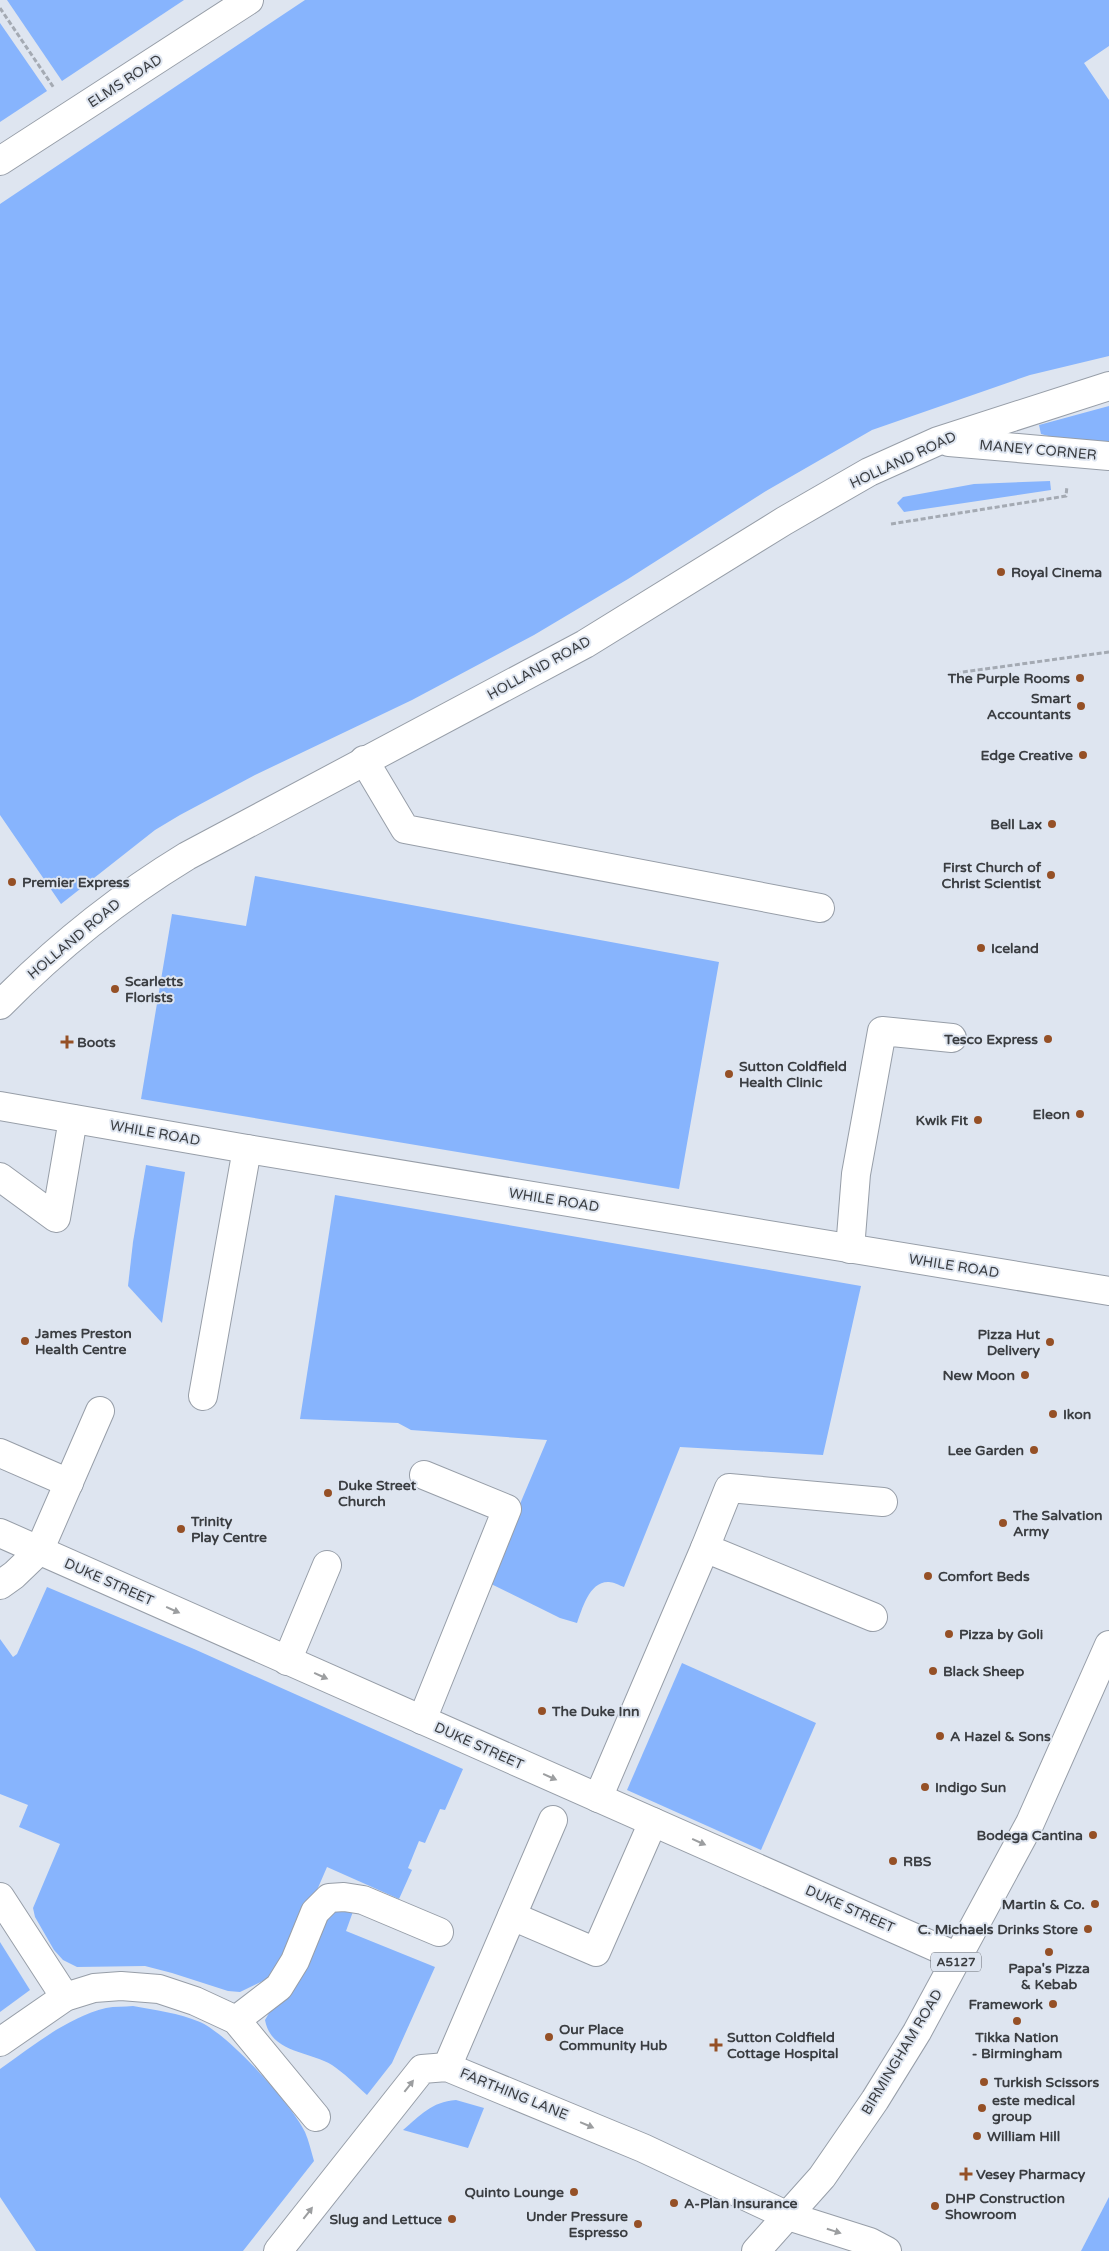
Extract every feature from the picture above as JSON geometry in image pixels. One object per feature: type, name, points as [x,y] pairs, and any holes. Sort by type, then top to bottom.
[{"type":"street","name":"ELMS ROAD","points":[[0,161],[249,0]]},
{"type":"street","name":"HOLLAND ROAD","points":[[0,1005],[44,962],[138,886],[187,856],[364,760],[404,742],[585,644],[868,472],[938,441],[1109,386]]},
{"type":"street","name":"MANEY CORNER","points":[[938,441],[1109,456]]},
{"type":"street","points":[[364,760],[405,830],[820,908]]},
{"type":"street","points":[[850,1249],[856,1174],[882,1031],[952,1038]]},
{"type":"street","name":"WHILE ROAD","points":[[0,1106],[247,1150],[1109,1291]]},
{"type":"street","points":[[0,1177],[56,1218],[73,1119]]},
{"type":"street","points":[[203,1396],[247,1150]]},
{"type":"street","points":[[0,1584],[14,1575],[39,1551],[100,1411]]},
{"type":"street","points":[[0,1453],[69,1483]]},
{"type":"street","points":[[422,1720],[507,1509],[424,1475]]},
{"type":"street","points":[[598,1798],[729,1488],[883,1502]]},
{"type":"street","name":"DUKE STREET","points":[[0,1533],[958,1957]]},
{"type":"street","points":[[705,1548],[873,1617]]},
{"type":"street","points":[[287,1661],[327,1565]]},
{"type":"street","name":"BIRMINGHAM ROAD","points":[[756,2251],[822,2177],[917,2032],[1030,1823],[1109,1645]]},
{"type":"street","points":[[447,2067],[553,1820]]},
{"type":"street","points":[[512,1916],[596,1952],[653,1822]]},
{"type":"street","points":[[0,1897],[65,1997]]},
{"type":"street","points":[[236,2020],[279,1986],[295,1961],[315,1912],[329,1898],[344,1897],[363,1900],[439,1932]]},
{"type":"street","points":[[0,2042],[65,1997],[94,1988],[121,1986],[159,1990],[195,2001],[236,2020],[316,2117]]},
{"type":"street","name":"FARTHING LANE","points":[[278,2251],[422,2069],[447,2067],[643,2148],[788,2216],[870,2242],[887,2251]]},
{"type":"path","points":[[0,8],[73,115]]},
{"type":"path","points":[[891,524],[1066,496],[1072,454]]},
{"type":"path","points":[[948,674],[1109,652]]},
{"type":"shaded area","points":[[7,0],[184,0],[62,81]]},
{"type":"shaded area","points":[[305,0],[1109,0],[1109,46],[1084,63],[1109,100],[1109,356],[1030,375],[872,430],[766,491],[628,579],[534,635],[412,700],[255,775],[180,815],[155,830],[61,904],[0,815],[0,204]]},
{"type":"shaded area","points":[[0,23],[47,91],[0,122]]},
{"type":"shaded area","points":[[1109,406],[1109,447],[1041,434],[1039,425]]},
{"type":"shaded area","points":[[1050,481],[1051,490],[904,512],[897,503],[903,497],[974,484]]},
{"type":"shaded area","points":[[255,876],[719,962],[679,1189],[141,1099],[172,914],[246,926]]},
{"type":"shaded area","points":[[146,1165],[185,1172],[162,1323],[128,1286],[133,1242]]},
{"type":"shaded area","points":[[335,1195],[861,1286],[823,1455],[680,1447],[624,1587],[609,1582],[596,1586],[587,1597],[577,1623],[560,1618],[487,1582],[547,1440],[411,1430],[398,1423],[300,1419]]},
{"type":"shaded area","points":[[47,1587],[194,1649],[463,1769],[445,1810],[440,1809],[425,1843],[419,1841],[408,1868],[412,1870],[399,1899],[327,1867],[286,1962],[267,1979],[240,1992],[228,1991],[145,1966],[77,1967],[63,1960],[54,1950],[35,1917],[33,1908],[60,1844],[19,1827],[28,1805],[0,1794],[0,1639],[13,1657],[17,1654]]},
{"type":"shaded area","points":[[682,1663],[816,1723],[761,1850],[627,1790]]},
{"type":"shaded area","points":[[355,1906],[346,1931],[435,1967],[392,2063],[367,2095],[332,2065],[283,2045],[269,2031],[265,2020],[316,1932],[335,1910]]},
{"type":"shaded area","points":[[0,1942],[30,1990],[0,2012]]},
{"type":"shaded area","points":[[133,2006],[184,2016],[212,2029],[258,2071],[287,2104],[305,2132],[314,2161],[243,2251],[36,2251],[0,2197],[0,2069],[50,2034],[77,2019],[106,2008]]},
{"type":"shaded area","points":[[456,2100],[484,2108],[468,2148],[403,2130],[433,2106]]},
{"type":"shaded area","points":[[1109,2197],[1109,2251],[1081,2251]]},
{"type":"place","name":"Royal Cinema","points":[[1001,572]]},
{"type":"place","name":"The Purple Rooms","points":[[1080,678]]},
{"type":"place","name":"Smart Accountants","points":[[1081,706]]},
{"type":"place","name":"Edge Creative","points":[[1083,755]]},
{"type":"place","name":"Bell Lax","points":[[1052,824]]},
{"type":"place","name":"First Church of Christ Scientist","points":[[1051,875]]},
{"type":"place","name":"Premier Express","points":[[12,882]]},
{"type":"place","name":"Iceland","points":[[981,948]]},
{"type":"place","name":"Scarletts Florists","points":[[115,989]]},
{"type":"place","name":"Tesco Express","points":[[1048,1039]]},
{"type":"place","name":"Boots","points":[[67,1042]]},
{"type":"place","name":"Sutton Coldfield Health Clinic","points":[[729,1074]]},
{"type":"place","name":"Eleon","points":[[1080,1114]]},
{"type":"place","name":"Kwik Fit","points":[[978,1120]]},
{"type":"place","name":"James Preston Health Centre","points":[[25,1341]]},
{"type":"place","name":"Pizza Hut Delivery","points":[[1050,1342]]},
{"type":"place","name":"New Moon","points":[[1025,1375]]},
{"type":"place","name":"Ikon","points":[[1053,1414]]},
{"type":"place","name":"Lee Garden","points":[[1034,1450]]},
{"type":"place","name":"Duke Street Church","points":[[328,1493]]},
{"type":"place","name":"The Salvation Army","points":[[1003,1523]]},
{"type":"place","name":"Trinity Play Centre","points":[[181,1529]]},
{"type":"place","name":"Comfort Beds","points":[[928,1576]]},
{"type":"place","name":"Pizza by Goli","points":[[949,1634]]},
{"type":"place","name":"Black Sheep","points":[[933,1671]]},
{"type":"place","name":"The Duke Inn","points":[[542,1711]]},
{"type":"place","name":"A Hazel & Sons","points":[[940,1736]]},
{"type":"place","name":"Indigo Sun","points":[[925,1787]]},
{"type":"place","name":"Bodega Cantina","points":[[1093,1835]]},
{"type":"place","name":"RBS","points":[[893,1861]]},
{"type":"place","name":"Martin & Co.","points":[[1095,1904]]},
{"type":"place","name":"C. Michaels Drinks Store","points":[[1088,1929]]},
{"type":"place","name":"Papa's Pizza & Kebab","points":[[1049,1952]]},
{"type":"place","name":"Framework","points":[[1053,2004]]},
{"type":"place","name":"Tikka Nation - Birmingham","points":[[1017,2021]]},
{"type":"place","name":"Our Place Community Hub","points":[[549,2037]]},
{"type":"place","name":"Sutton Coldfield Cottage Hospital","points":[[716,2045]]},
{"type":"place","name":"Turkish Scissors","points":[[984,2082]]},
{"type":"place","name":"este medical group","points":[[982,2108]]},
{"type":"place","name":"William Hill","points":[[977,2136]]},
{"type":"place","name":"Vesey Pharmacy","points":[[966,2174]]},
{"type":"place","name":"Quinto Lounge","points":[[574,2192]]},
{"type":"place","name":"A-Plan Insurance","points":[[674,2203]]},
{"type":"place","name":"DHP Construction Showroom","points":[[935,2206]]},
{"type":"place","name":"Slug and Lettuce","points":[[452,2219]]},
{"type":"place","name":"Under Pressure Espresso","points":[[638,2224]]}]
